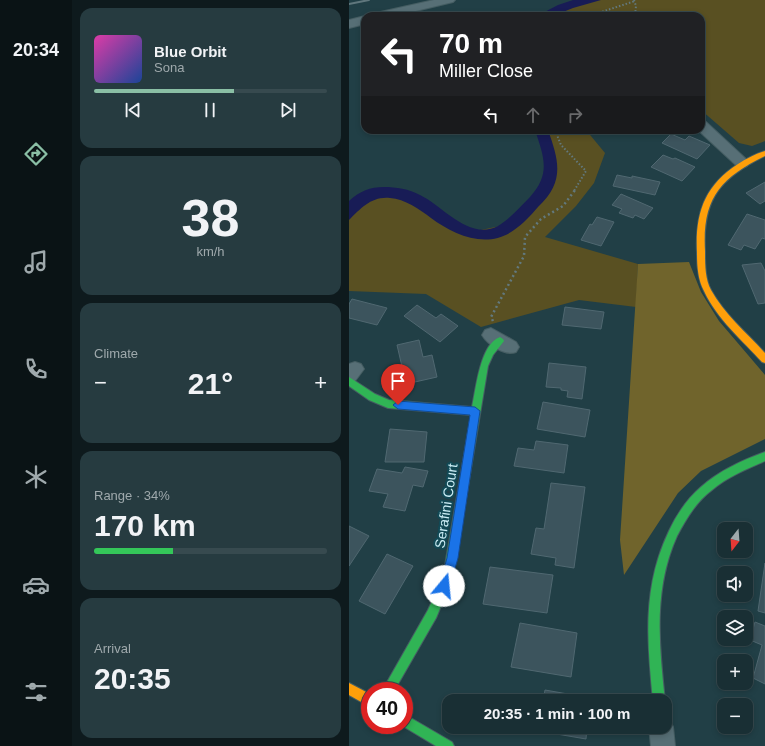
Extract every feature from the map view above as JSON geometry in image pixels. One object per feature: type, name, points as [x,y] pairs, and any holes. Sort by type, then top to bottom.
[{"type":"street","points":[[392,12],[418,3],[449,0]]},
{"type":"street","points":[[349,24],[361,21]]},
{"type":"street","points":[[705,129],[742,163]]},
{"type":"street","points":[[765,153],[742,163],[729,172],[719,183],[704,207],[700,226],[699,251],[707,290],[719,308],[765,359]]},
{"type":"street","name":"Serafini Court","points":[[393,682],[435,608],[448,577],[462,500],[475,411],[487,359],[500,341]]},
{"type":"street","points":[[351,375],[372,397],[388,404],[475,411]]},
{"type":"street","points":[[658,694],[652,622],[652,598],[662,555],[675,527],[692,502],[708,486],[765,456]]},
{"type":"street","points":[[349,689],[361,696]]},
{"type":"street","points":[[413,725],[448,746]]},
{"type":"street","points":[[662,734],[663,746]]},
{"type":"path","points":[[601,12],[634,1],[636,6],[635,12]]},
{"type":"path","points":[[500,341],[491,317],[524,256],[525,237],[541,219],[563,206],[578,186],[586,171],[561,145],[557,134]]},
{"type":"shaded area","points":[[573,0],[601,0],[563,12],[545,12],[558,5]]},
{"type":"shaded area","points":[[582,0],[765,0],[765,141],[752,146],[739,143],[705,113],[705,12],[554,12]]},
{"type":"shaded area","points":[[536,134],[549,134],[557,161],[556,180],[553,189],[547,198],[524,222],[504,236],[493,239],[482,239],[460,235],[440,224],[412,205],[401,200],[390,198],[372,201],[349,220],[349,201],[361,192],[379,187],[389,187],[407,190],[420,195],[467,226],[477,229],[487,229],[498,226],[511,216],[537,189],[541,181],[544,165]]},
{"type":"shaded area","points":[[542,134],[589,134],[605,153],[594,183],[576,206],[545,237],[638,264],[636,307],[579,300],[481,327],[426,294],[349,291],[349,205],[385,189],[471,232],[510,224],[551,180]]},
{"type":"shaded area","points":[[689,262],[701,292],[719,321],[765,375],[765,439],[701,471],[678,493],[624,575],[620,540],[638,264]]},
{"type":"building","points":[[671,134],[685,140],[689,136],[710,145],[697,159],[662,143]]},
{"type":"building","points":[[663,155],[673,159],[675,158],[695,167],[682,181],[651,167]]},
{"type":"building","points":[[617,175],[632,178],[632,176],[660,182],[655,195],[613,186]]},
{"type":"building","points":[[765,182],[765,201],[760,204],[746,193]]},
{"type":"building","points":[[621,194],[653,208],[644,219],[635,215],[633,218],[619,213],[622,209],[612,205]]},
{"type":"building","points":[[747,214],[765,220],[765,239],[762,238],[755,249],[744,245],[741,250],[728,245]]},
{"type":"building","points":[[597,217],[614,222],[601,246],[581,240],[590,224],[592,225]]},
{"type":"building","points":[[761,263],[765,271],[765,303],[758,304],[742,265]]},
{"type":"building","points":[[352,299],[387,308],[377,325],[349,318],[349,304]]},
{"type":"building","points":[[417,305],[436,318],[441,314],[458,326],[440,342],[404,316]]},
{"type":"building","points":[[565,307],[604,312],[601,329],[562,325]]},
{"type":"building","points":[[419,340],[423,357],[432,355],[437,377],[406,384],[397,345]]},
{"type":"building","points":[[549,363],[586,367],[582,399],[567,397],[568,391],[561,390],[561,388],[546,387]]},
{"type":"building","points":[[543,402],[590,410],[585,437],[537,429]]},
{"type":"building","points":[[390,429],[427,432],[424,462],[385,462]]},
{"type":"building","points":[[536,441],[568,445],[564,473],[514,466],[518,448],[534,450]]},
{"type":"building","points":[[405,467],[428,471],[423,487],[413,485],[405,511],[383,507],[388,494],[369,491],[377,469],[402,473]]},
{"type":"building","points":[[551,483],[585,487],[574,568],[555,565],[556,558],[531,554],[536,528],[544,529]]},
{"type":"building","points":[[349,526],[369,536],[349,566]]},
{"type":"building","points":[[387,554],[413,566],[385,614],[359,601]]},
{"type":"building","points":[[765,563],[765,613],[758,611]]},
{"type":"building","points":[[490,567],[553,575],[547,613],[483,604]]},
{"type":"building","points":[[755,622],[765,626],[765,684],[753,678],[762,645],[753,641],[753,629]]},
{"type":"building","points":[[520,623],[577,633],[571,677],[511,667]]},
{"type":"building","points":[[545,690],[568,694],[544,694]]},
{"type":"building","points":[[557,734],[586,734],[586,739]]},
{"type":"railway","points":[[349,4],[369,0]]},
{"type":"traffic: fast","points":[[393,682],[432,614],[448,577],[484,366],[490,353],[500,341]]},
{"type":"traffic: fast","points":[[349,381],[372,397],[388,404],[475,411]]},
{"type":"traffic: fast","points":[[658,694],[655,655],[654,612],[660,569],[667,548],[683,515],[704,490],[729,473],[765,456]]},
{"type":"traffic: fast","points":[[413,725],[448,746]]},
{"type":"traffic: slow","points":[[765,153],[733,170],[712,192],[706,205],[700,237],[703,274],[708,292],[727,319],[765,359]]},
{"type":"traffic: slow","points":[[349,689],[361,696]]},
{"type":"route","points":[[398,405],[475,411],[452,558],[448,577],[444,586]]}]
